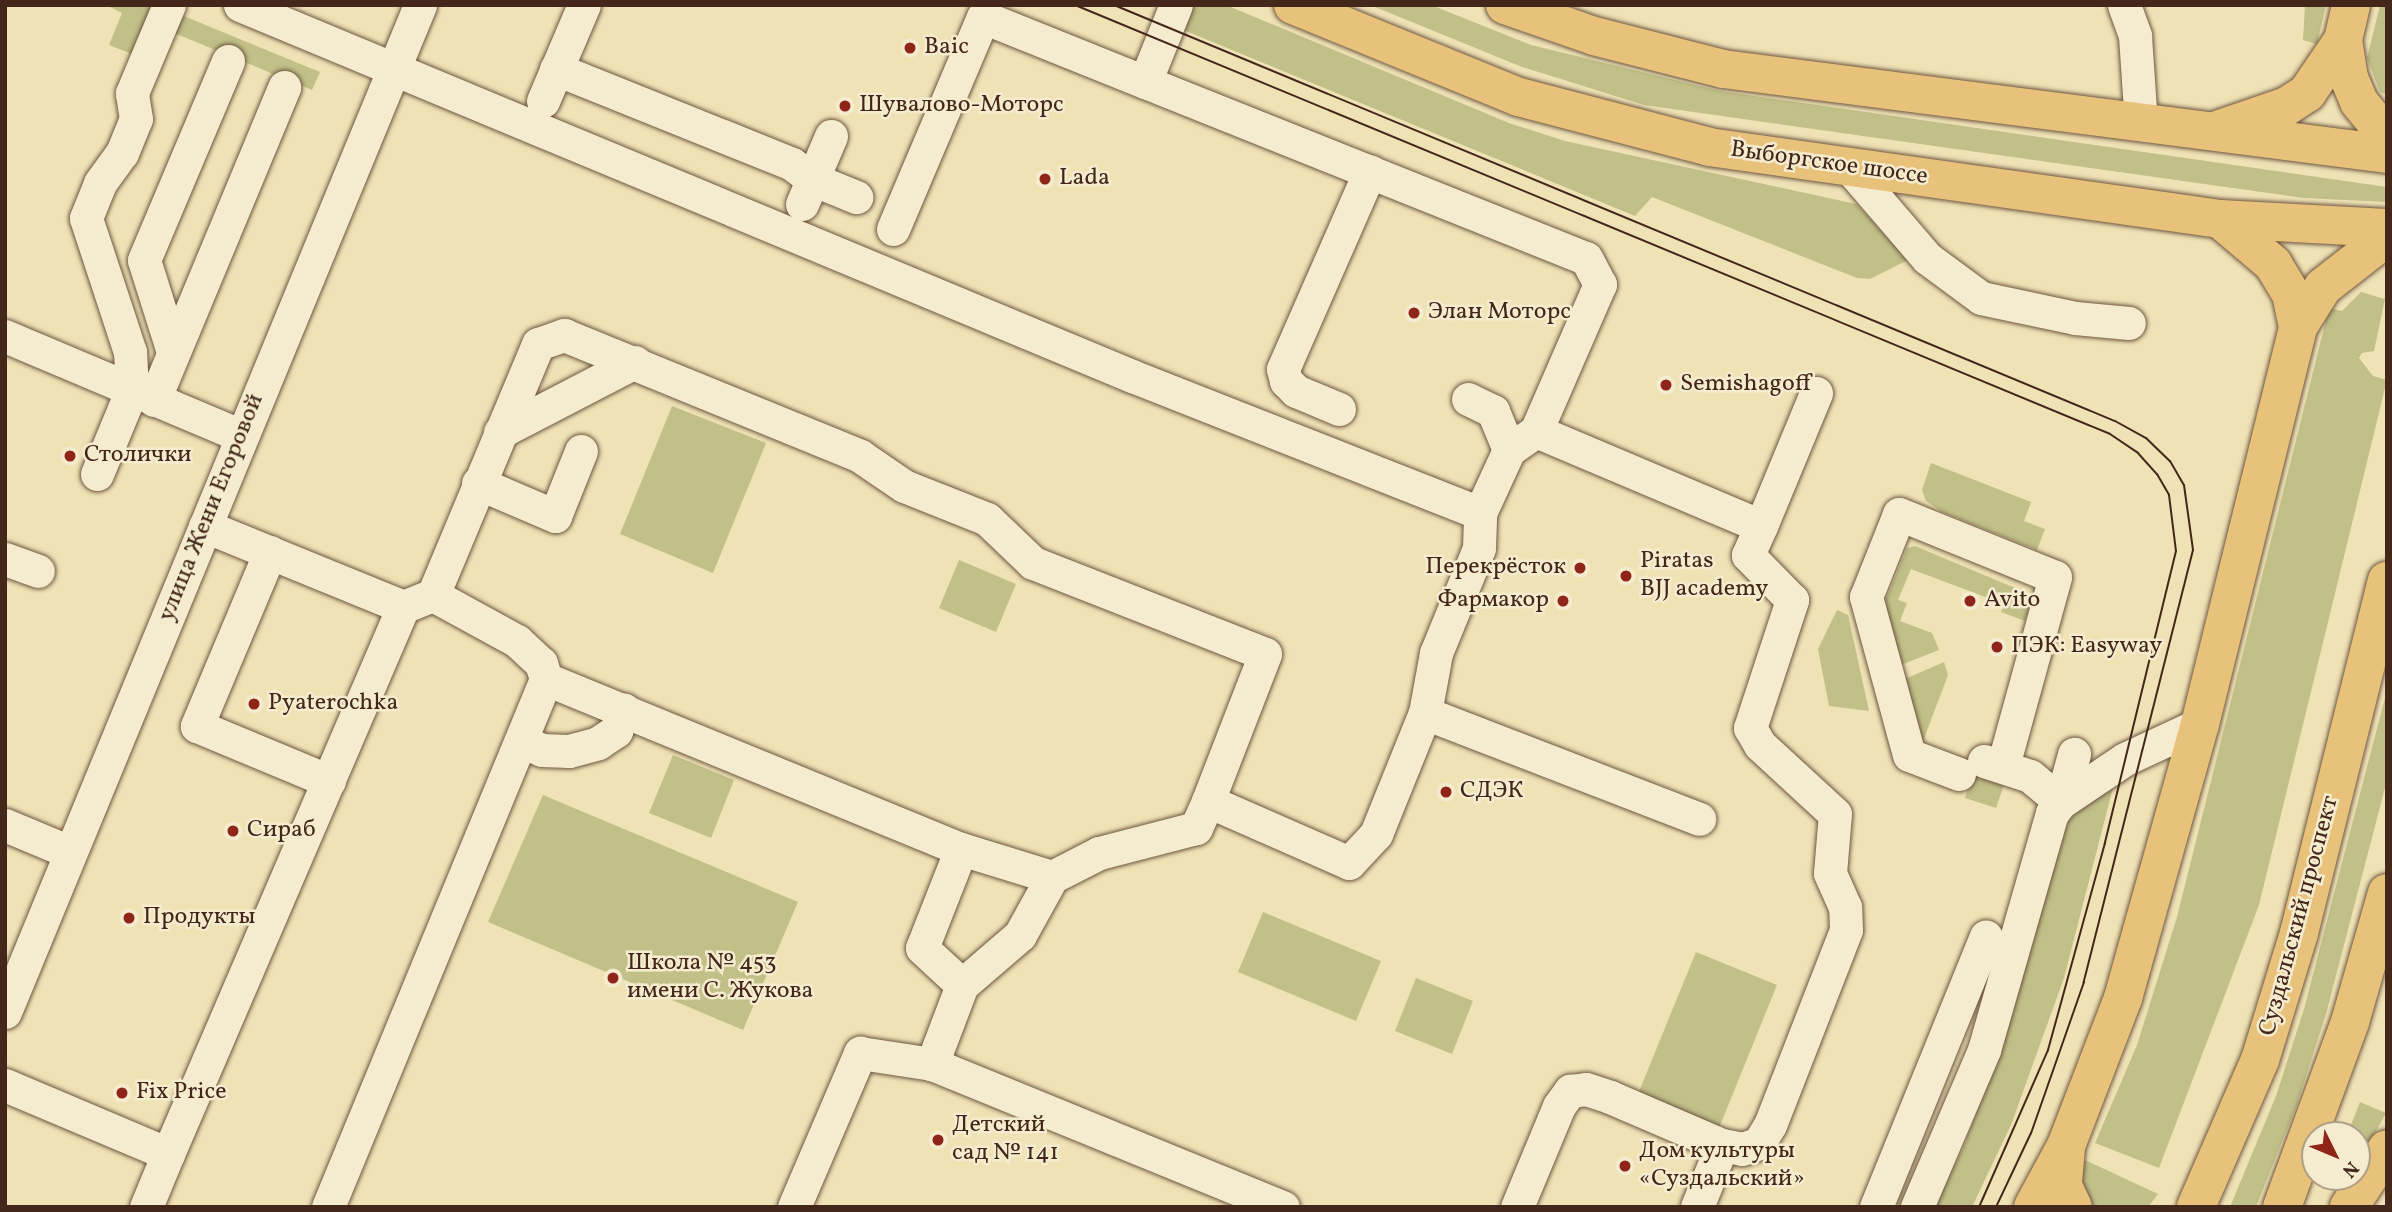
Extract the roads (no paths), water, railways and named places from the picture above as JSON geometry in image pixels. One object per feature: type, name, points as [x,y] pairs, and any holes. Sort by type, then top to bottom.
[{"type":"main road","name":"Выборгское шоссе","points":[[1293,5],[1476,81],[1573,114],[1709,148],[2220,219],[2387,228]]},
{"type":"main road","points":[[1506,5],[1594,36],[1723,69],[2387,154]]},
{"type":"main road","points":[[2211,132],[2287,106],[2306,93],[2347,23]]},
{"type":"main road","points":[[2347,23],[2349,78],[2359,102],[2387,136]]},
{"type":"main road","points":[[2220,219],[2273,264],[2291,294],[2298,327]]},
{"type":"main road","points":[[2034,1207],[2066,1146],[2123,998],[2200,724],[2298,327],[2323,287],[2387,237]]},
{"type":"main road","name":"Суздальский проспект","points":[[2196,1207],[2260,1060],[2299,933],[2382,599]]},
{"type":"main road","points":[[2282,1207],[2350,1022],[2387,893]]},
{"type":"main road","points":[[2165,1207],[2229,1134]]},
{"type":"main road","points":[[2066,1146],[2063,1186],[2073,1207]]},
{"type":"main road","points":[[2349,1207],[2387,1149]]},
{"type":"street","points":[[143,395],[86,218],[100,183],[122,153],[136,119],[132,93],[169,5]]},
{"type":"street","points":[[240,5],[1132,376],[1480,513]]},
{"type":"street","name":"улица Жени Егоровой","points":[[5,1012],[420,5]]},
{"type":"street","points":[[543,101],[584,5]]},
{"type":"street","points":[[1145,82],[1176,5]]},
{"type":"street","points":[[2123,5],[2135,36],[2141,123]]},
{"type":"street","points":[[893,229],[983,17],[1586,258],[1600,284],[1536,431],[1509,450],[1480,513],[1479,548],[1436,653],[1425,713],[1376,834],[1349,863],[1208,801]]},
{"type":"street","points":[[173,352],[144,260],[228,61]]},
{"type":"street","points":[[556,69],[792,164],[807,191]]},
{"type":"street","points":[[97,474],[143,395],[173,352],[284,87]]},
{"type":"street","points":[[807,191],[831,136]]},
{"type":"street","points":[[1849,167],[1927,258],[1981,298],[2075,318],[2129,323]]},
{"type":"street","points":[[1339,409],[1296,391],[1283,369],[1370,171]]},
{"type":"street","points":[[807,191],[856,197]]},
{"type":"street","points":[[146,1207],[329,781],[478,482],[538,344],[564,335],[860,456],[904,486],[987,519],[1033,563],[1265,654],[1196,828],[1099,853],[1052,877],[1020,935],[962,985],[932,1064]]},
{"type":"street","points":[[5,336],[242,436]]},
{"type":"street","points":[[500,432],[635,362]]},
{"type":"street","points":[[1517,1207],[1559,1106],[1570,1091],[1586,1089],[1611,1097],[1722,1145],[1742,1149],[1759,1143],[1770,1125],[1846,930],[1845,907],[1830,873],[1835,814],[1760,745],[1750,728],[1792,600],[1748,555],[1816,393]]},
{"type":"street","points":[[1468,399],[1493,411],[1509,450]]},
{"type":"street","points":[[1536,431],[1761,526]]},
{"type":"street","points":[[478,482],[555,516],[581,452]]},
{"type":"street","points":[[1982,767],[2055,576],[1899,514],[1866,597],[1909,755],[2030,776],[2060,802]]},
{"type":"street","points":[[205,526],[270,552],[418,601],[517,641],[541,663],[546,679],[328,1207]]},
{"type":"street","points":[[270,552],[197,726],[329,781]]},
{"type":"street","points":[[5,559],[38,571]]},
{"type":"street","points":[[546,679],[961,849],[1052,877]]},
{"type":"street","points":[[521,741],[542,750],[569,751],[597,743],[616,731],[624,709]]},
{"type":"street","points":[[1425,713],[1699,820]]},
{"type":"street","points":[[2060,802],[2125,759],[2200,724]]},
{"type":"street","points":[[1917,1207],[1984,1050],[2052,813],[2060,802],[2074,754]]},
{"type":"street","points":[[5,825],[70,852]]},
{"type":"street","points":[[961,849],[922,948],[962,985]]},
{"type":"street","points":[[1876,1207],[1986,936]]},
{"type":"street","points":[[794,1207],[860,1053],[919,1058],[1283,1207]]},
{"type":"street","points":[[5,1085],[168,1154]]},
{"type":"street","points":[[1697,1207],[1718,1155]]},
{"type":"tram line","points":[[1075,5],[2110,434],[2137,452],[2157,474],[2169,495],[2176,551],[2105,843],[2048,1050],[1979,1207]]},
{"type":"tram line","points":[[1114,5],[2115,421],[2146,438],[2170,461],[2184,485],[2193,550],[2084,982],[2031,1133],[1996,1207]]},
{"type":"place","name":"Baic","points":[[910,48]]},
{"type":"place","name":"Шувалово-Моторс","points":[[845,106]]},
{"type":"place","name":"Lada","points":[[1045,179]]},
{"type":"place","name":"Элан Моторс","points":[[1414,313]]},
{"type":"place","name":"Semishagoff","points":[[1666,385]]},
{"type":"place","name":"Столички","points":[[70,456]]},
{"type":"place","name":"Перекрёсток","points":[[1580,568]]},
{"type":"place","name":"Piratas BJJ academy","points":[[1626,576]]},
{"type":"place","name":"Фармакор","points":[[1563,601]]},
{"type":"place","name":"Avito","points":[[1970,601]]},
{"type":"place","name":"ПЭК: Easyway","points":[[1997,647]]},
{"type":"place","name":"Pyaterochka","points":[[254,704]]},
{"type":"place","name":"СДЭК","points":[[1446,792]]},
{"type":"place","name":"Сираб","points":[[233,831]]},
{"type":"place","name":"Продукты","points":[[129,918]]},
{"type":"place","name":"Школа № 453 имени С. Жукова","points":[[613,978]]},
{"type":"place","name":"Fix Price","points":[[122,1093]]},
{"type":"place","name":"Детский сад № 141","points":[[938,1140]]},
{"type":"place","name":"Дом культуры «Суздальский»","points":[[1625,1166]]}]
